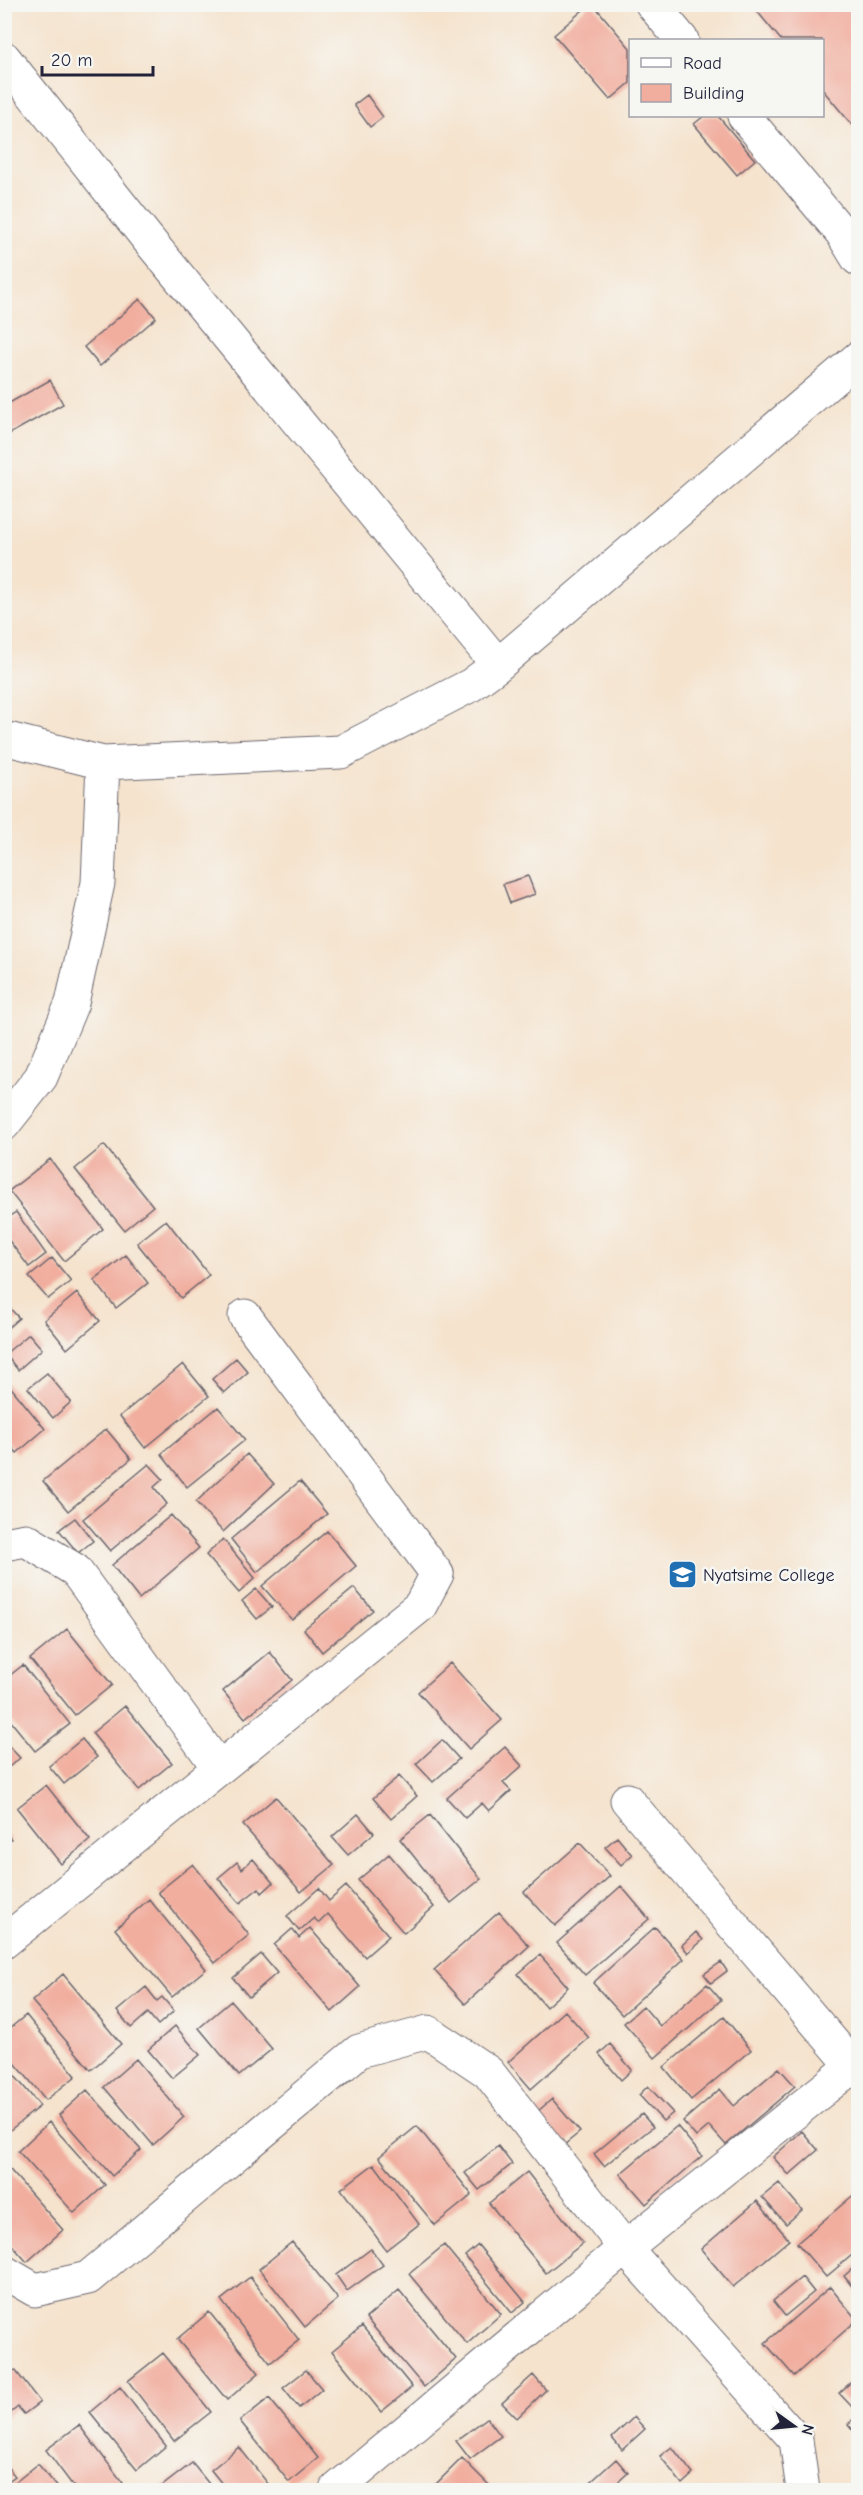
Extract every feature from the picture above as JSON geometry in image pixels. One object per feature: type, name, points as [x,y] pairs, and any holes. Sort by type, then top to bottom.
[{"type":"street","points":[[652,4],[681,39]]},
{"type":"street","points":[[4,58],[155,247],[498,665]]},
{"type":"street","points":[[745,117],[843,233],[858,259]]},
{"type":"street","points":[[4,738],[104,763],[341,752],[471,685],[498,665],[858,358]]},
{"type":"street","points":[[4,1124],[41,1077],[72,1003],[98,883],[104,763]]},
{"type":"street","points":[[4,1942],[420,1606],[437,1574],[245,1316]]},
{"type":"street","points":[[4,1544],[26,1540],[75,1570],[219,1768]]},
{"type":"street","points":[[336,2490],[625,2248],[856,2069],[627,1800]]},
{"type":"street","points":[[4,2272],[34,2289],[88,2278],[359,2051],[428,2032],[488,2072],[625,2248],[796,2440],[803,2490]]},
{"type":"building","points":[[590,4],[593,4],[629,47],[629,84],[610,100],[554,35]]},
{"type":"building","points":[[751,4],[858,4],[858,132],[824,91],[824,39],[780,39]]},
{"type":"building","points":[[367,95],[383,117],[370,127],[354,105]]},
{"type":"building","points":[[703,117],[719,117],[755,160],[737,175],[694,124]]},
{"type":"building","points":[[140,299],[156,318],[100,366],[84,347]]},
{"type":"building","points":[[50,380],[63,404],[4,437],[4,406]]},
{"type":"building","points":[[528,876],[535,894],[510,903],[503,884]]},
{"type":"building","points":[[104,1145],[153,1206],[124,1230],[75,1169]]},
{"type":"building","points":[[50,1159],[103,1229],[64,1261],[9,1191]]},
{"type":"building","points":[[16,1212],[46,1254],[29,1267],[4,1234],[4,1220]]},
{"type":"building","points":[[166,1220],[209,1275],[181,1298],[137,1243]]},
{"type":"building","points":[[126,1255],[148,1283],[116,1308],[94,1280]]},
{"type":"building","points":[[52,1258],[71,1281],[48,1299],[29,1277]]},
{"type":"building","points":[[77,1293],[100,1321],[67,1349],[44,1320]]},
{"type":"building","points":[[4,1302],[19,1318],[4,1331]]},
{"type":"building","points":[[29,1334],[42,1349],[18,1370],[5,1354]]},
{"type":"building","points":[[236,1358],[248,1372],[224,1393],[212,1379]]},
{"type":"building","points":[[183,1364],[209,1396],[145,1448],[120,1416]]},
{"type":"building","points":[[47,1373],[71,1402],[53,1418],[28,1388]]},
{"type":"building","points":[[4,1379],[45,1429],[17,1453],[4,1438]]},
{"type":"building","points":[[218,1407],[245,1440],[187,1487],[161,1454]]},
{"type":"building","points":[[106,1429],[131,1459],[68,1511],[43,1481]]},
{"type":"building","points":[[247,1454],[274,1484],[223,1532],[196,1502]]},
{"type":"building","points":[[149,1464],[163,1479],[154,1487],[167,1504],[110,1551],[83,1519]]},
{"type":"building","points":[[300,1481],[327,1514],[257,1572],[231,1539]]},
{"type":"building","points":[[171,1515],[199,1548],[139,1599],[112,1565]]},
{"type":"building","points":[[75,1518],[93,1541],[78,1553],[59,1530]]},
{"type":"building","points":[[327,1531],[356,1566],[292,1620],[262,1586]]},
{"type":"building","points":[[223,1539],[255,1578],[239,1593],[206,1555]]},
{"type":"building","points":[[354,1588],[373,1610],[322,1652],[304,1629]]},
{"type":"building","points":[[256,1589],[272,1607],[257,1619],[242,1601]]},
{"type":"building","points":[[67,1629],[112,1685],[75,1715],[30,1659]]},
{"type":"building","points":[[270,1652],[292,1680],[245,1718],[223,1691]]},
{"type":"building","points":[[450,1663],[502,1720],[469,1749],[418,1692]]},
{"type":"building","points":[[23,1665],[70,1724],[35,1751],[4,1713],[4,1680]]},
{"type":"building","points":[[125,1706],[172,1763],[139,1790],[92,1733]]},
{"type":"building","points":[[82,1739],[97,1757],[64,1784],[49,1766]]},
{"type":"building","points":[[442,1740],[459,1759],[433,1782],[416,1764]]},
{"type":"building","points":[[4,1741],[20,1758],[4,1771]]},
{"type":"building","points":[[505,1747],[522,1766],[503,1783],[511,1791],[489,1811],[482,1803],[465,1818],[447,1798]]},
{"type":"building","points":[[399,1776],[417,1796],[391,1819],[373,1798]]},
{"type":"building","points":[[46,1785],[90,1840],[61,1864],[17,1808]]},
{"type":"building","points":[[276,1797],[334,1865],[301,1892],[243,1825]]},
{"type":"building","points":[[358,1814],[374,1833],[348,1855],[332,1837]]},
{"type":"building","points":[[430,1815],[481,1879],[451,1903],[400,1839]]},
{"type":"building","points":[[4,1832],[11,1839],[4,1844]]},
{"type":"building","points":[[617,1837],[632,1855],[621,1865],[605,1847]]},
{"type":"building","points":[[580,1843],[610,1876],[555,1926],[524,1892]]},
{"type":"building","points":[[389,1854],[434,1907],[404,1933],[358,1880]]},
{"type":"building","points":[[253,1859],[273,1883],[262,1893],[259,1888],[240,1903],[218,1878],[237,1862],[242,1869]]},
{"type":"building","points":[[193,1864],[249,1935],[215,1963],[158,1892]]},
{"type":"building","points":[[346,1886],[389,1936],[365,1957],[328,1914],[319,1923],[314,1918],[299,1931],[287,1916],[319,1888],[329,1901]]},
{"type":"building","points":[[621,1886],[649,1919],[585,1975],[557,1943]]},
{"type":"building","points":[[149,1899],[206,1969],[172,1997],[115,1929]]},
{"type":"building","points":[[499,1912],[529,1946],[465,2004],[434,1970]]},
{"type":"building","points":[[655,1927],[684,1959],[622,2015],[593,1983]]},
{"type":"building","points":[[310,1928],[360,1987],[332,2012],[274,1945],[292,1929],[299,1938]]},
{"type":"building","points":[[696,1932],[703,1940],[688,1953],[682,1945]]},
{"type":"building","points":[[261,1954],[277,1973],[249,1997],[233,1978]]},
{"type":"building","points":[[540,1955],[568,1987],[546,2007],[518,1974]]},
{"type":"building","points":[[721,1962],[727,1971],[711,1983],[704,1974]]},
{"type":"building","points":[[63,1974],[121,2044],[91,2070],[32,2001]]},
{"type":"building","points":[[707,1984],[721,2000],[655,2058],[624,2023],[643,2006],[660,2026]]},
{"type":"building","points":[[146,1987],[157,2001],[162,1997],[174,2011],[158,2025],[148,2013],[131,2028],[117,2011]]},
{"type":"building","points":[[231,2001],[272,2049],[239,2076],[199,2028]]},
{"type":"building","points":[[565,2011],[589,2038],[531,2089],[508,2062]]},
{"type":"building","points":[[26,2015],[76,2076],[46,2100],[4,2050],[4,2033]]},
{"type":"building","points":[[724,2017],[751,2050],[691,2100],[664,2067]]},
{"type":"building","points":[[175,2026],[200,2055],[172,2078],[148,2050]]},
{"type":"building","points":[[610,2044],[632,2070],[621,2080],[599,2054]]},
{"type":"building","points":[[136,2059],[184,2117],[153,2145],[104,2087]]},
{"type":"building","points":[[4,2063],[40,2106],[4,2135]]},
{"type":"building","points":[[779,2068],[795,2086],[726,2145],[709,2126],[696,2137],[683,2121],[720,2089],[734,2106]]},
{"type":"building","points":[[648,2086],[673,2113],[663,2121],[639,2095]]},
{"type":"building","points":[[87,2090],[141,2150],[112,2176],[59,2115]]},
{"type":"building","points":[[552,2099],[580,2132],[564,2145],[537,2112]]},
{"type":"building","points":[[642,2114],[653,2127],[604,2166],[594,2154]]},
{"type":"building","points":[[49,2122],[105,2185],[74,2213],[18,2151]]},
{"type":"building","points":[[417,2126],[472,2195],[435,2225],[379,2157]]},
{"type":"building","points":[[677,2126],[702,2156],[646,2204],[620,2174]]},
{"type":"building","points":[[802,2131],[818,2150],[789,2175],[773,2157]]},
{"type":"building","points":[[498,2146],[512,2164],[479,2190],[465,2173]]},
{"type":"building","points":[[4,2163],[63,2230],[27,2262],[4,2236]]},
{"type":"building","points":[[374,2164],[419,2224],[386,2250],[341,2189]]},
{"type":"building","points":[[527,2172],[583,2243],[546,2273],[489,2203]]},
{"type":"building","points":[[779,2183],[802,2210],[786,2224],[762,2197]]},
{"type":"building","points":[[858,2191],[858,2250],[826,2277],[797,2243]]},
{"type":"building","points":[[757,2201],[789,2240],[733,2287],[701,2249]]},
{"type":"building","points":[[292,2242],[338,2299],[305,2327],[259,2269]]},
{"type":"building","points":[[444,2245],[501,2314],[467,2344],[409,2274]]},
{"type":"building","points":[[478,2245],[525,2302],[512,2313],[465,2256]]},
{"type":"building","points":[[371,2249],[383,2265],[347,2291],[336,2275]]},
{"type":"building","points":[[858,2264],[858,2294],[844,2276]]},
{"type":"building","points":[[250,2277],[299,2340],[270,2363],[221,2300]]},
{"type":"building","points":[[802,2277],[814,2292],[785,2316],[773,2301]]},
{"type":"building","points":[[830,2287],[857,2320],[794,2376],[765,2343]]},
{"type":"building","points":[[399,2290],[456,2359],[424,2387],[366,2318]]},
{"type":"building","points":[[209,2312],[259,2373],[227,2400],[177,2339]]},
{"type":"building","points":[[362,2326],[412,2387],[381,2412],[332,2351]]},
{"type":"building","points":[[163,2353],[211,2412],[174,2441],[128,2381]]},
{"type":"building","points":[[15,2370],[40,2402],[24,2414],[18,2407],[4,2418],[4,2379]]},
{"type":"building","points":[[306,2370],[322,2389],[299,2408],[283,2388]]},
{"type":"building","points":[[533,2375],[546,2390],[517,2418],[502,2403]]},
{"type":"building","points":[[858,2376],[858,2405],[854,2409],[839,2393]]},
{"type":"building","points":[[120,2387],[166,2446],[137,2470],[90,2412]]},
{"type":"building","points":[[269,2398],[318,2458],[289,2482],[240,2421]]},
{"type":"building","points":[[858,2415],[858,2436],[848,2424]]},
{"type":"building","points":[[634,2417],[645,2429],[622,2450],[612,2438]]},
{"type":"building","points":[[487,2418],[501,2436],[470,2459],[456,2441]]},
{"type":"building","points":[[79,2425],[123,2483],[114,2490],[76,2490],[46,2450]]},
{"type":"building","points":[[239,2447],[273,2490],[227,2490],[211,2470]]},
{"type":"building","points":[[672,2447],[693,2474],[682,2484],[660,2456]]},
{"type":"building","points":[[462,2458],[494,2490],[437,2490],[433,2487]]},
{"type":"building","points":[[616,2459],[628,2473],[609,2490],[583,2489]]},
{"type":"building","points":[[4,2463],[15,2476],[4,2484]]},
{"type":"building","points":[[192,2463],[214,2490],[157,2490]]},
{"type":"building","points":[[38,2464],[60,2490],[10,2490],[8,2488]]},
{"type":"place","name":"Nyatsime College","points":[[682,1575]]}]
